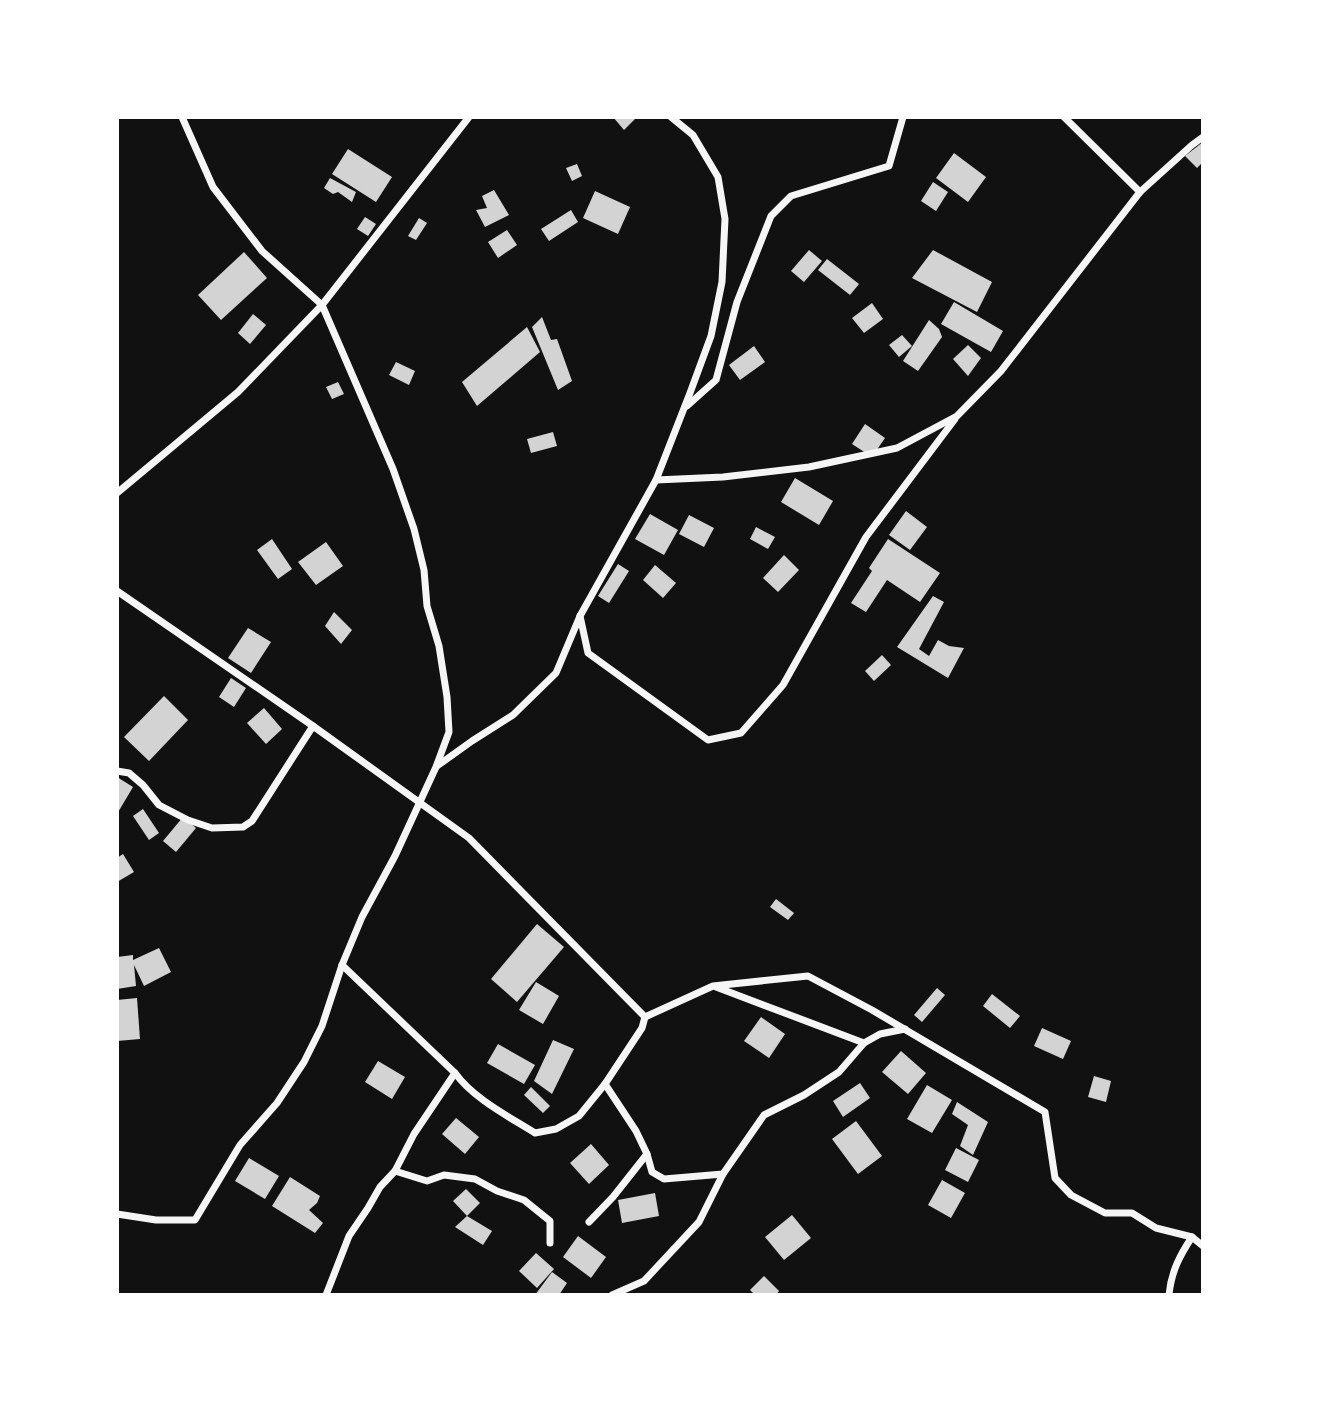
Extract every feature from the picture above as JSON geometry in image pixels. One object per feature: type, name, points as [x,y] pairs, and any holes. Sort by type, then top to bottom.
[{"type":"street","points":[[117,1214],[156,1220],[195,1220],[240,1145],[277,1103],[304,1062],[322,1026],[342,965],[362,917],[436,767],[449,732],[439,646],[427,607],[425,570],[414,529],[393,469],[322,304],[262,251],[213,187],[182,117]]},
{"type":"street","points":[[117,493],[238,392],[322,304],[469,117]]},
{"type":"street","points":[[436,767],[513,715],[556,673],[580,617],[656,480],[711,336],[722,282],[725,219],[718,177],[693,135],[671,117]]},
{"type":"street","points":[[684,408],[716,380],[737,302],[771,216],[791,196],[889,166],[903,117]]},
{"type":"street","points":[[1064,117],[1140,192]]},
{"type":"street","points":[[580,617],[588,653],[633,686],[708,740],[741,733],[783,685],[866,537],[957,416],[1001,371],[1140,192],[1203,137]]},
{"type":"street","points":[[656,480],[723,477],[809,467],[897,448],[957,416]]},
{"type":"street","points":[[117,592],[313,726],[469,838],[645,1017]]},
{"type":"street","points":[[117,771],[129,773],[159,805],[188,820],[212,828],[243,827],[252,821],[313,726]]},
{"type":"street","points":[[342,965],[455,1073],[462,1083],[535,1133],[556,1129],[579,1116],[605,1084],[642,1028],[645,1017]]},
{"type":"street","points":[[645,1017],[713,986],[808,976],[1045,1112],[1055,1178],[1071,1195],[1105,1213],[1132,1213],[1156,1228],[1192,1237],[1203,1246]]},
{"type":"street","points":[[713,986],[864,1043]]},
{"type":"street","points":[[612,1295],[644,1280],[699,1222],[723,1174],[764,1115],[804,1095],[839,1072],[864,1043],[880,1034],[905,1030]]},
{"type":"street","points":[[326,1295],[349,1236],[380,1187],[395,1171],[414,1134],[455,1073]]},
{"type":"street","points":[[605,1084],[636,1131],[652,1172],[664,1179],[723,1174]]},
{"type":"street","points":[[589,1222],[647,1154]]},
{"type":"street","points":[[395,1171],[428,1181],[444,1175],[475,1179],[524,1200],[550,1221],[550,1243]]},
{"type":"street","points":[[1169,1295],[1171,1279],[1180,1255],[1192,1237]]},
{"type":"building","points":[[613,117],[637,117],[624,130]]},
{"type":"building","points":[[1203,142],[1203,162],[1197,168],[1185,156]]},
{"type":"building","points":[[348,149],[392,177],[376,202],[332,174]]},
{"type":"building","points":[[954,153],[986,177],[968,202],[936,178]]},
{"type":"building","points":[[577,164],[582,176],[572,181],[566,168]]},
{"type":"building","points":[[330,178],[356,192],[352,202],[338,192],[333,194],[324,188]]},
{"type":"building","points":[[933,182],[948,192],[936,211],[921,201]]},
{"type":"building","points":[[494,190],[509,215],[485,227],[476,210],[487,208],[482,196]]},
{"type":"building","points":[[595,191],[630,207],[618,234],[583,218]]},
{"type":"building","points":[[571,210],[578,222],[549,241],[541,229]]},
{"type":"building","points":[[365,217],[376,224],[368,236],[357,229]]},
{"type":"building","points":[[419,218],[427,223],[416,240],[408,236]]},
{"type":"building","points":[[507,230],[517,245],[498,258],[488,242]]},
{"type":"building","points":[[809,250],[822,261],[804,282],[791,271]]},
{"type":"building","points":[[933,250],[992,282],[977,312],[912,278]]},
{"type":"building","points":[[244,252],[267,278],[221,320],[198,295]]},
{"type":"building","points":[[827,259],[859,284],[850,295],[818,270]]},
{"type":"building","points":[[954,302],[1003,331],[991,352],[941,324]]},
{"type":"building","points":[[872,303],[883,319],[864,333],[852,318]]},
{"type":"building","points":[[253,314],[266,325],[250,344],[238,333]]},
{"type":"building","points":[[542,317],[551,340],[557,339],[572,381],[558,390],[532,327]]},
{"type":"building","points":[[929,320],[939,329],[942,337],[918,371],[903,361]]},
{"type":"building","points":[[527,327],[540,352],[477,406],[462,382]]},
{"type":"building","points":[[902,335],[912,346],[899,357],[889,345]]},
{"type":"building","points":[[968,345],[981,358],[968,376],[953,359]]},
{"type":"building","points":[[754,346],[765,362],[740,380],[729,365]]},
{"type":"building","points":[[396,362],[415,371],[409,385],[389,375]]},
{"type":"building","points":[[338,382],[344,394],[332,399],[326,387]]},
{"type":"building","points":[[865,424],[885,438],[872,457],[852,444]]},
{"type":"building","points":[[553,432],[557,446],[531,453],[527,439]]},
{"type":"building","points":[[795,478],[833,501],[819,525],[781,502]]},
{"type":"building","points":[[906,511],[927,527],[910,550],[889,535]]},
{"type":"building","points":[[650,514],[678,530],[664,555],[635,539]]},
{"type":"building","points":[[689,515],[714,528],[704,547],[679,534]]},
{"type":"building","points":[[756,527],[775,537],[768,549],[750,539]]},
{"type":"building","points":[[272,539],[292,569],[278,579],[257,550]]},
{"type":"building","points":[[888,539],[940,573],[920,602],[887,580],[866,612],[851,603],[872,571],[869,568]]},
{"type":"building","points":[[326,542],[343,566],[316,585],[298,562]]},
{"type":"building","points":[[784,555],[799,570],[778,592],[763,578]]},
{"type":"building","points":[[618,564],[629,571],[609,603],[598,596]]},
{"type":"building","points":[[655,565],[676,583],[663,598],[643,580]]},
{"type":"building","points":[[933,596],[944,602],[919,649],[929,656],[938,640],[949,646],[964,648],[948,678],[897,647]]},
{"type":"building","points":[[334,612],[352,630],[341,644],[325,626]]},
{"type":"building","points":[[248,628],[271,642],[251,673],[228,658]]},
{"type":"building","points":[[882,655],[891,665],[874,681],[865,671]]},
{"type":"building","points":[[231,678],[246,688],[234,707],[219,697]]},
{"type":"building","points":[[164,696],[188,720],[149,761],[124,737]]},
{"type":"building","points":[[264,708],[282,729],[266,744],[247,723]]},
{"type":"building","points":[[117,777],[133,787],[117,814]]},
{"type":"building","points":[[143,809],[159,833],[149,840],[133,816]]},
{"type":"building","points":[[183,817],[196,828],[176,852],[163,841]]},
{"type":"building","points":[[123,854],[134,872],[117,882],[117,858]]},
{"type":"building","points":[[776,899],[794,913],[788,920],[770,907]]},
{"type":"building","points":[[537,924],[564,947],[517,1002],[491,979]]},
{"type":"building","points":[[159,948],[171,972],[144,986],[134,965],[136,986],[117,989],[117,957],[133,955],[133,960]]},
{"type":"building","points":[[536,982],[559,996],[543,1024],[519,1010]]},
{"type":"building","points":[[937,988],[945,995],[922,1022],[914,1015]]},
{"type":"building","points":[[992,994],[1020,1016],[1010,1028],[983,1006]]},
{"type":"building","points":[[137,998],[140,1039],[117,1041],[117,1000]]},
{"type":"building","points":[[761,1017],[785,1034],[769,1058],[744,1041]]},
{"type":"building","points":[[1042,1028],[1071,1041],[1063,1059],[1034,1046]]},
{"type":"building","points":[[553,1040],[574,1049],[552,1094],[534,1081]]},
{"type":"building","points":[[498,1044],[535,1065],[524,1084],[487,1063]]},
{"type":"building","points":[[901,1051],[926,1073],[908,1094],[882,1072]]},
{"type":"building","points":[[378,1061],[405,1077],[392,1099],[365,1082]]},
{"type":"building","points":[[1094,1076],[1111,1081],[1106,1102],[1088,1097]]},
{"type":"building","points":[[860,1083],[870,1098],[843,1117],[833,1101]]},
{"type":"building","points":[[927,1085],[952,1100],[932,1133],[907,1119]]},
{"type":"building","points":[[531,1087],[550,1106],[543,1113],[524,1095]]},
{"type":"building","points":[[957,1102],[988,1122],[973,1155],[960,1146],[968,1125],[952,1114]]},
{"type":"building","points":[[456,1118],[479,1137],[465,1154],[442,1134]]},
{"type":"building","points":[[856,1121],[882,1156],[858,1174],[832,1139]]},
{"type":"building","points":[[591,1144],[609,1165],[589,1184],[570,1163]]},
{"type":"building","points":[[956,1148],[979,1160],[968,1182],[945,1170]]},
{"type":"building","points":[[249,1158],[279,1176],[265,1199],[235,1181]]},
{"type":"building","points":[[290,1177],[320,1196],[309,1210],[323,1223],[315,1233],[272,1206]]},
{"type":"building","points":[[942,1180],[965,1193],[951,1218],[928,1205]]},
{"type":"building","points":[[466,1189],[480,1203],[467,1216],[453,1201]]},
{"type":"building","points":[[655,1193],[659,1216],[622,1223],[618,1200]]},
{"type":"building","points":[[792,1215],[811,1238],[784,1260],[765,1237]]},
{"type":"building","points":[[467,1216],[492,1231],[483,1245],[455,1227]]},
{"type":"building","points":[[578,1236],[606,1257],[591,1278],[563,1257]]},
{"type":"building","points":[[536,1253],[554,1269],[537,1288],[519,1271]]},
{"type":"building","points":[[552,1272],[567,1283],[559,1295],[535,1295]]},
{"type":"building","points":[[764,1276],[779,1291],[776,1295],[755,1295],[750,1290]]}]
